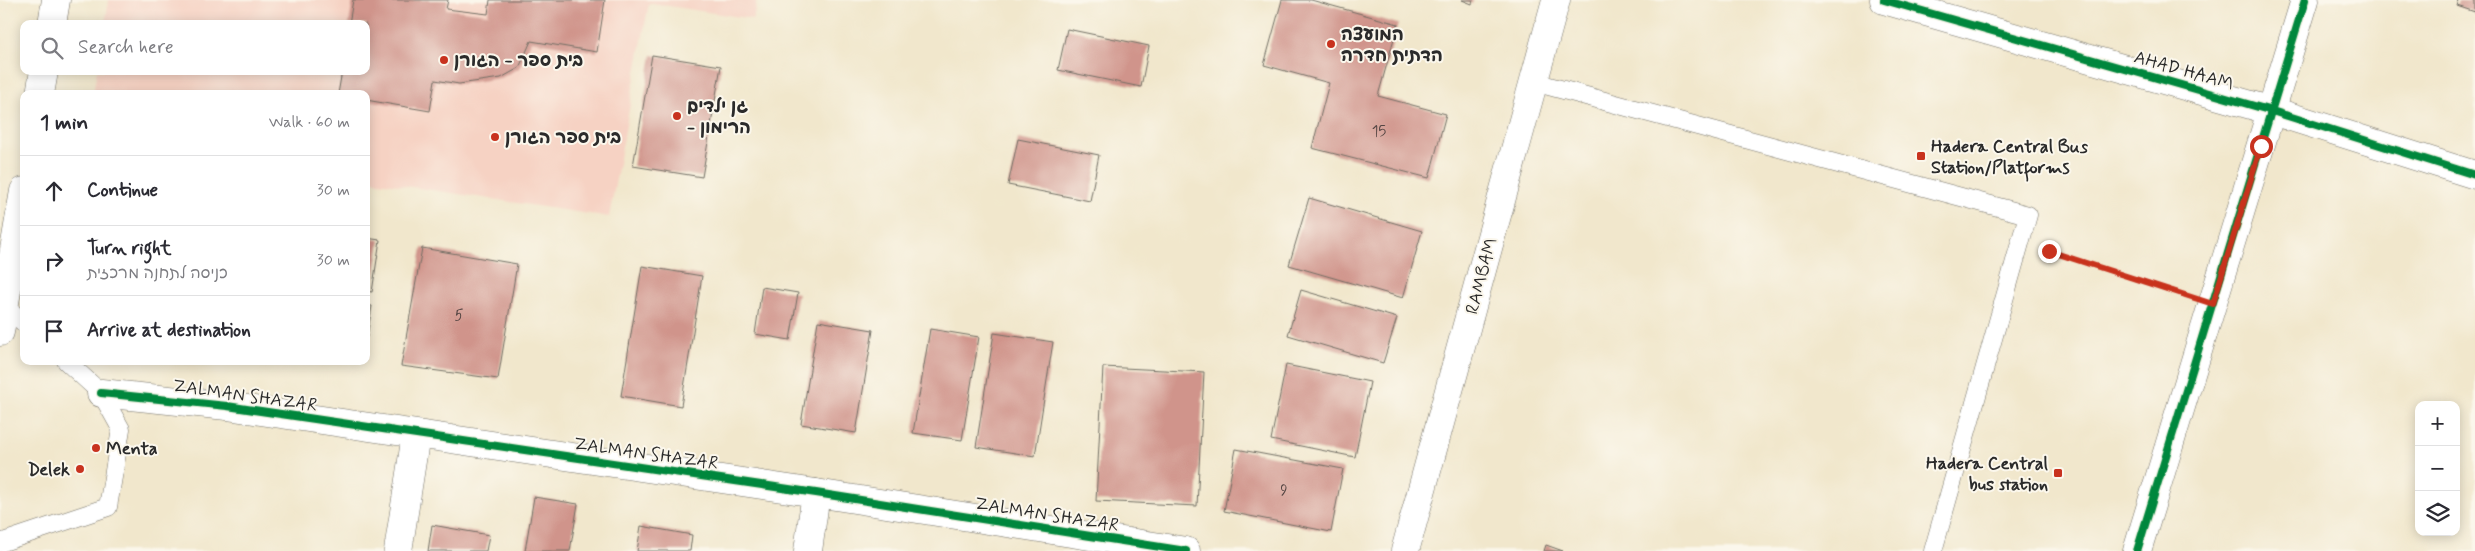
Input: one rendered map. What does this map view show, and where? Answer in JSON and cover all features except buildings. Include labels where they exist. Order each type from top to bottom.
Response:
[{"type":"main road","points":[[53,20],[56,0]]},
{"type":"main road","name":"RAMBAM","points":[[1405,551],[1556,0]]},
{"type":"main road","name":"AHAD HAAM","points":[[1884,0],[2272,111],[2475,175]]},
{"type":"main road","points":[[2137,551],[2305,0]]},
{"type":"main road","points":[[41,90],[43,75]]},
{"type":"main road","points":[[9,320],[20,225]]},
{"type":"main road","name":"ZALMAN SHAZAR","points":[[101,393],[226,406],[816,493],[1186,551]]},
{"type":"main road","points":[[398,551],[416,435]]},
{"type":"main road","points":[[808,551],[816,493]]},
{"type":"lane","points":[[1534,82],[2028,216],[1933,551]]},
{"type":"lane","points":[[0,543],[108,506],[120,429],[101,393],[70,365]]},
{"type":"path","points":[[2049,251],[2213,304]]},
{"type":"shaded area","name":"בית ספר הגורן","points":[[109,0],[757,0],[753,19],[649,3],[609,217],[370,181],[370,90],[94,90],[96,75],[370,75],[370,20],[106,20]]},
{"type":"cycle path","points":[[1884,0],[2272,111],[2475,175]]},
{"type":"cycle path","points":[[2137,551],[2305,0]]},
{"type":"cycle path","points":[[101,393],[227,406],[816,493],[1186,551]]},
{"type":"place","name":"המועצה הדתית חדרה","points":[[1331,44]]},
{"type":"place","name":"בית ספר - הגורן","points":[[444,60]]},
{"type":"place","name":"גן ילדים - הרימון","points":[[677,116]]},
{"type":"place","name":"בית ספר הגורן","points":[[495,137]]},
{"type":"place","name":"Hadera Central Bus Station/Platforms","points":[[1921,156]]},
{"type":"place","name":"Menta","points":[[96,448]]},
{"type":"place","name":"Delek","points":[[80,469]]},
{"type":"place","name":"Hadera Central bus station","points":[[2058,473]]},
{"type":"route","points":[[2049,251],[2213,304],[2261,146]]}]
